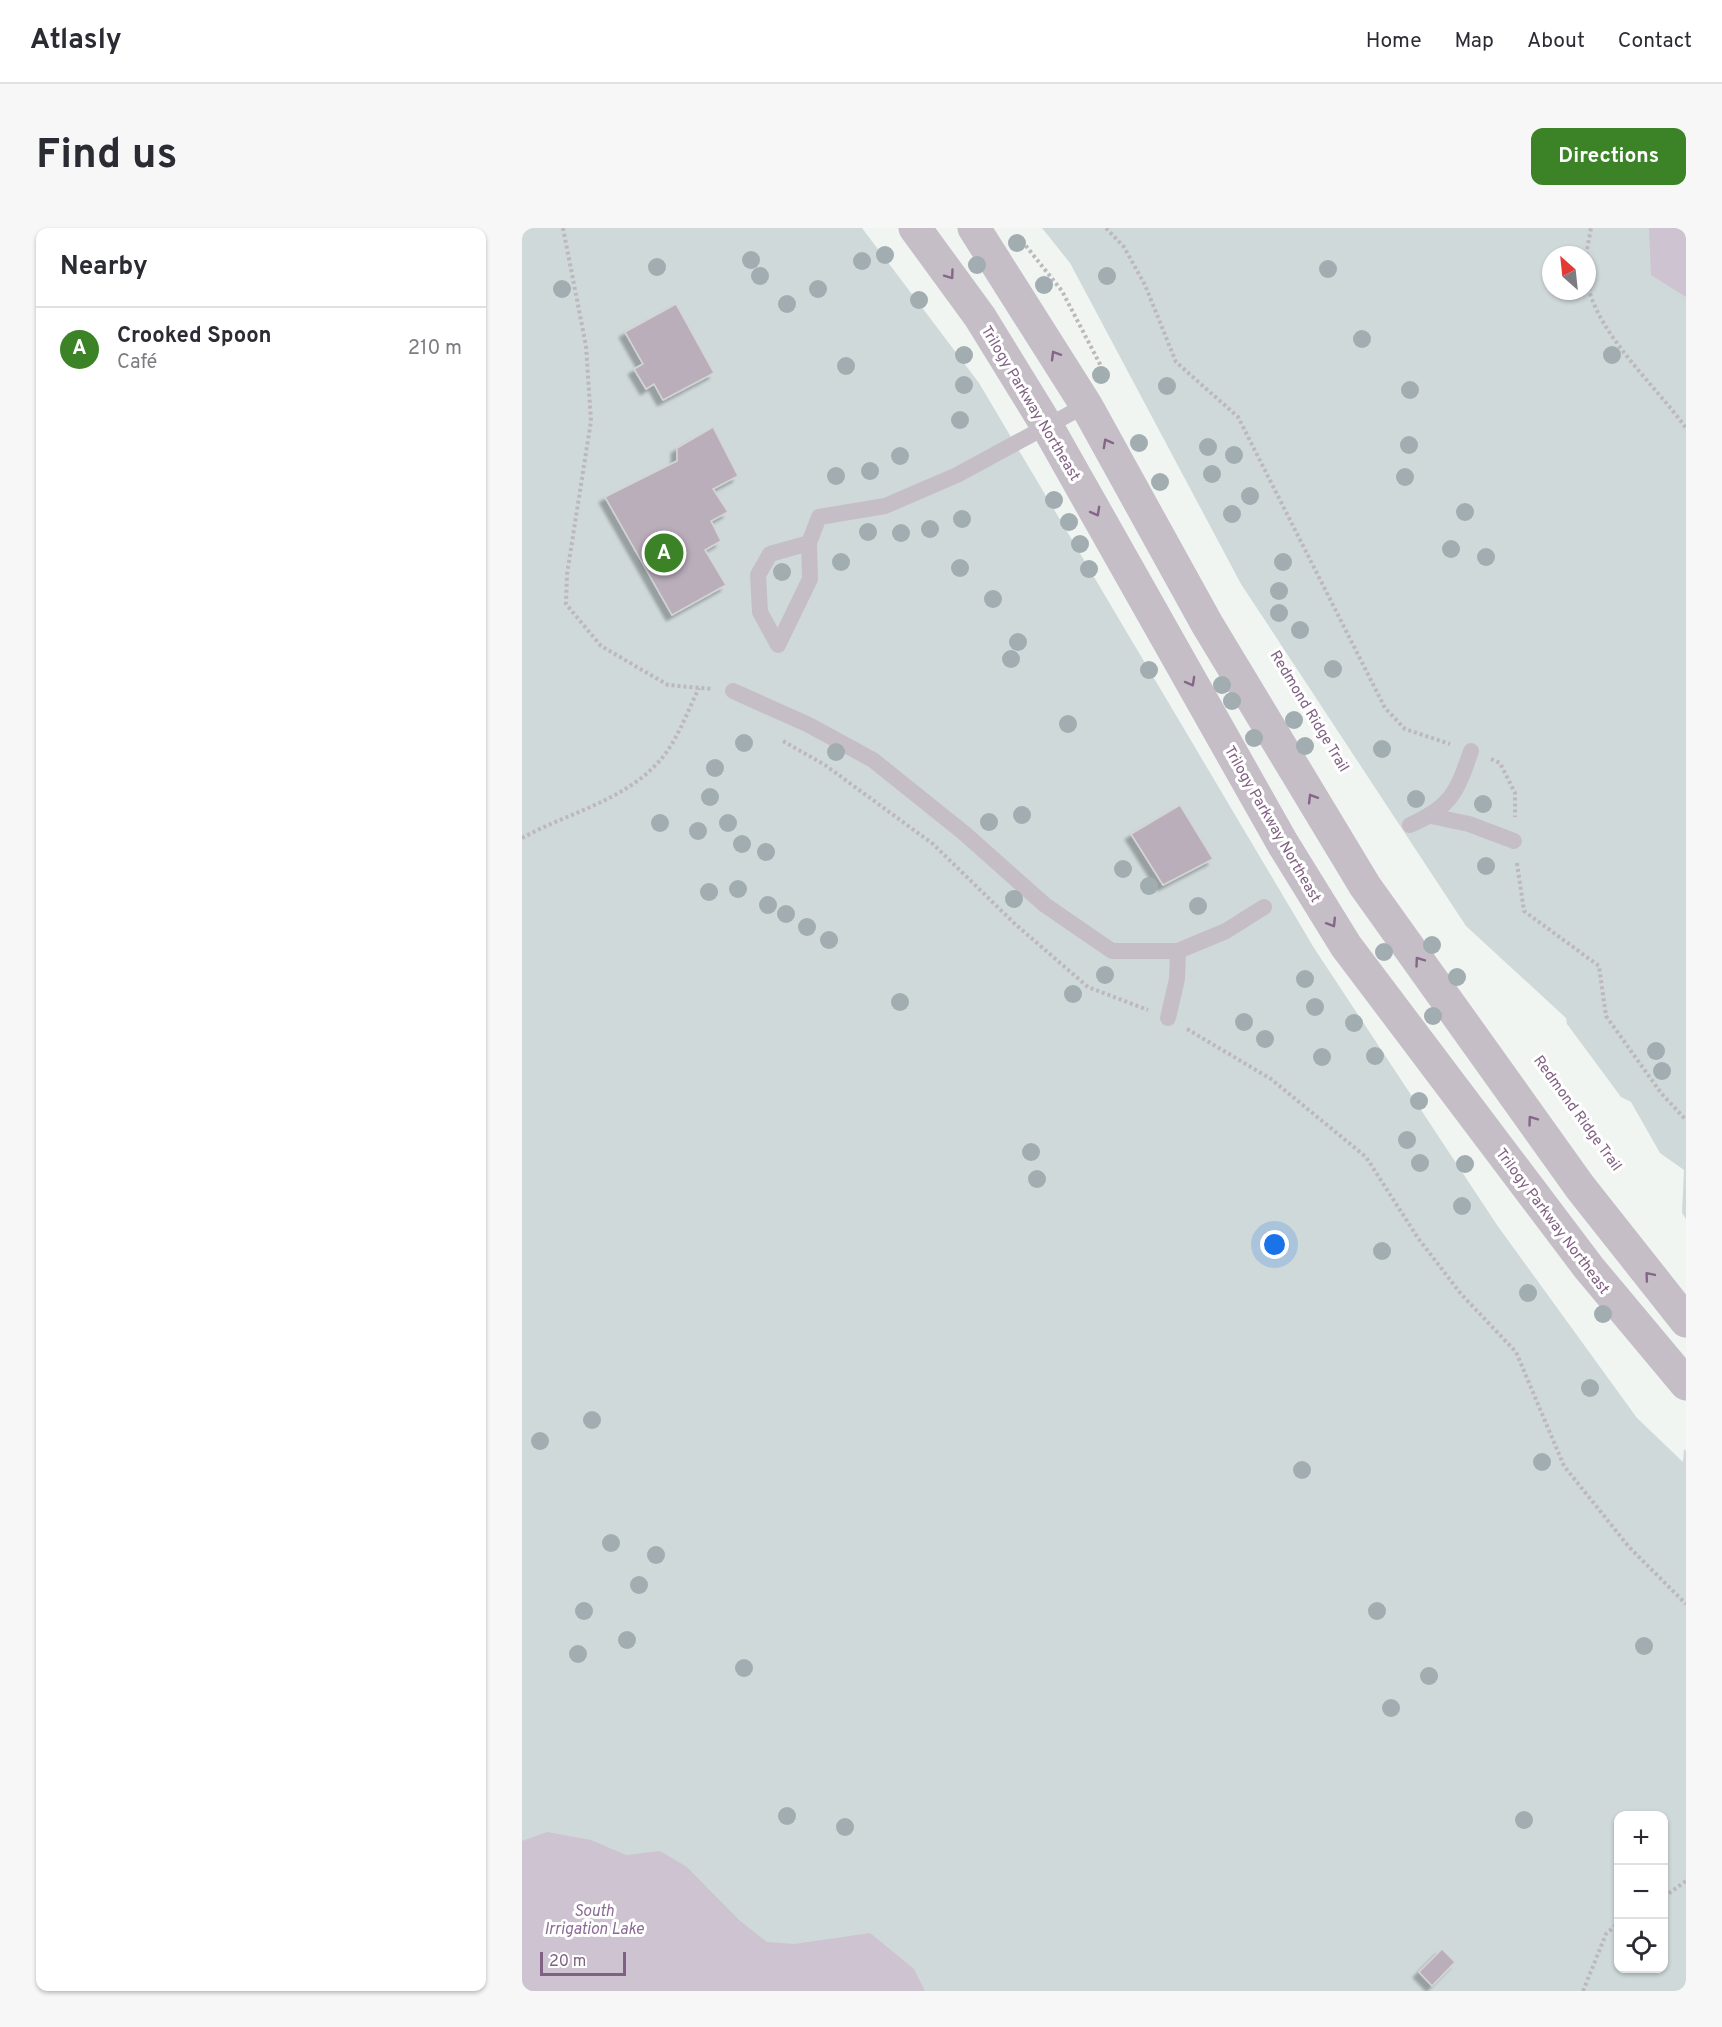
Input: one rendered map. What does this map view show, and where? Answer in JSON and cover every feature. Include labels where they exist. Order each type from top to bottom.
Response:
[{"type":"street","name":"Trilogy Parkway Northeast","points":[[915,228],[980,317],[1047,426],[1283,844],[1346,946],[1588,1268],[1686,1384]]},
{"type":"street","points":[[974,228],[1086,405],[1207,624],[1365,886],[1580,1187],[1686,1321]]},
{"type":"lane","points":[[808,543],[770,554],[758,575],[760,612],[778,645],[810,579],[808,543],[819,517],[885,506],[957,475],[1086,405]]},
{"type":"lane","points":[[733,691],[808,725],[873,760],[964,833],[1045,904],[1112,951],[1178,951],[1226,931],[1264,907]]},
{"type":"lane","points":[[1410,825],[1431,816],[1450,800],[1471,751]]},
{"type":"lane","points":[[1431,816],[1469,824],[1514,841]]},
{"type":"lane","points":[[1168,1018],[1177,979],[1178,951]]},
{"type":"path","points":[[1106,228],[1124,247],[1145,285],[1176,362],[1238,417],[1385,708],[1405,729],[1500,763],[1515,794],[1514,841],[1524,911],[1599,966],[1606,1016],[1661,1093],[1686,1120]]},
{"type":"path","points":[[1588,246],[1591,228]]},
{"type":"path","points":[[1018,236],[1062,291],[1108,378]]},
{"type":"path","points":[[1591,300],[1607,330],[1686,428]]},
{"type":"path","points":[[522,838],[592,807],[625,789],[649,771],[664,756],[699,688]]},
{"type":"path","points":[[1668,1895],[1686,1881]]},
{"type":"path","points":[[1583,1991],[1606,1934],[1614,1927]]},
{"type":"shaded area","points":[[522,228],[862,228],[979,383],[1314,948],[1497,1225],[1637,1418],[1683,1462],[1684,1449],[1686,1451],[1686,1991],[522,1991]]},
{"type":"shaded area","points":[[1042,228],[1686,228],[1686,1219],[1682,1213],[1684,1170],[1660,1153],[1631,1102],[1621,1097],[1567,1024],[1566,1018],[1466,926],[1241,584],[1070,263]]},
{"type":"water","points":[[1649,228],[1686,228],[1686,297],[1651,275]]},
{"type":"water","name":"South Irrigation Lake","points":[[547,1832],[591,1840],[626,1855],[660,1851],[687,1867],[739,1920],[767,1942],[794,1944],[870,1933],[914,1969],[925,1991],[522,1991],[522,1841]]},
{"type":"building","points":[[676,304],[714,373],[663,400],[654,384],[646,389],[634,369],[643,364],[625,332]]},
{"type":"building","points":[[713,427],[738,476],[713,489],[728,512],[711,521],[721,541],[705,550],[726,585],[672,615],[605,497],[677,461],[677,448]]},
{"type":"building","points":[[1180,805],[1213,859],[1163,885],[1131,834]]},
{"type":"building","points":[[1442,1949],[1455,1962],[1432,1986],[1419,1972]]},
{"type":"place","name":"Crooked Spoon","points":[[664,553]]}]
